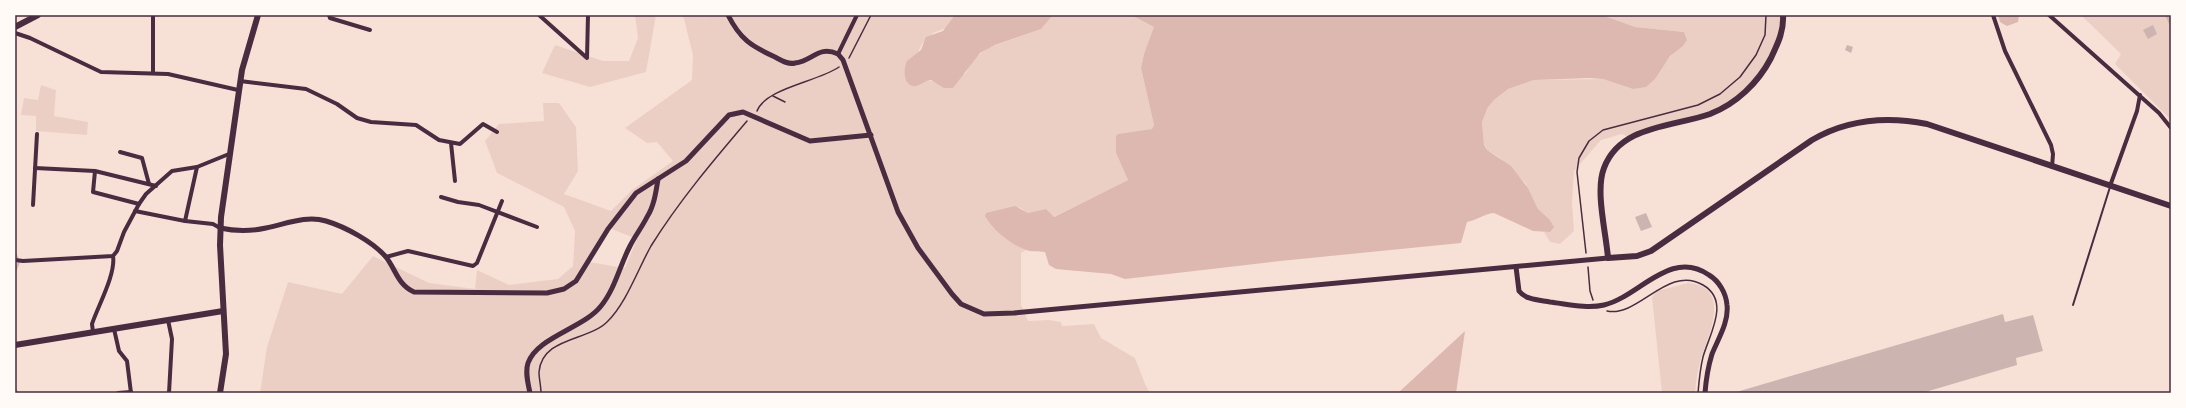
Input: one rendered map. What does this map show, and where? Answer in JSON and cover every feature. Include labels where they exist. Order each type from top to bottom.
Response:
[{"type":"main road","points":[[15,27],[38,15]]},
{"type":"main road","points":[[220,393],[226,354],[220,228],[238,90],[245,54],[258,15]]},
{"type":"main road","points":[[1783,15],[1780,39],[1766,68],[1751,86],[1736,100],[1710,114],[1629,137],[1613,151],[1604,168],[1601,186],[1608,258],[1628,257],[1644,254],[1659,247],[1812,140],[1827,132],[1854,123],[1892,120],[1927,124],[2171,206]]},
{"type":"main road","points":[[16,345],[223,311]]},
{"type":"street","points":[[153,15],[153,73]]},
{"type":"street","points":[[329,15],[330,18],[370,30]]},
{"type":"street","points":[[539,15],[587,58],[588,15]]},
{"type":"street","points":[[728,15],[741,37],[753,47],[786,62],[800,62],[823,50],[838,54],[843,60],[872,135],[898,212],[918,248],[956,300],[968,308],[984,314],[1014,313],[1516,268],[1608,258]]},
{"type":"street","points":[[838,54],[857,15]]},
{"type":"street","points":[[1993,15],[2005,51],[2051,145],[2053,154],[2052,167]]},
{"type":"street","points":[[2049,15],[2140,95],[2159,113],[2171,128]]},
{"type":"street","points":[[15,33],[30,38],[101,72],[168,74],[238,90]]},
{"type":"street","points":[[240,81],[306,88],[336,104],[357,118],[371,122],[416,125],[438,140],[451,143],[460,144],[483,124],[497,132]]},
{"type":"street","points":[[2110,186],[2137,111],[2140,95]]},
{"type":"street","points":[[135,210],[185,221],[213,224],[220,228],[231,230],[260,229],[301,220],[320,220],[333,223],[360,238],[386,257],[404,287],[414,292],[530,294],[562,290],[576,281],[608,229],[636,193],[686,161],[722,120],[736,112],[743,112],[810,141],[872,135]]},
{"type":"street","points":[[33,205],[37,134]]},
{"type":"street","points":[[451,143],[455,181]]},
{"type":"street","points":[[120,152],[142,158],[149,184]]},
{"type":"street","points":[[93,332],[92,324],[111,274],[114,262],[113,256],[117,251],[139,204],[172,171],[198,167],[229,154]]},
{"type":"street","points":[[185,221],[198,167]]},
{"type":"street","points":[[34,168],[96,171],[156,186]]},
{"type":"street","points":[[96,171],[93,192],[139,204]]},
{"type":"street","points":[[530,393],[526,372],[528,363],[532,356],[550,340],[594,314],[602,305],[609,294],[630,244],[648,216],[655,198],[658,179]]},
{"type":"street","points":[[441,197],[458,202],[479,205],[537,227]]},
{"type":"street","points":[[386,257],[408,251],[473,266],[477,263],[502,200]]},
{"type":"street","points":[[15,260],[23,261],[113,256]]},
{"type":"street","points":[[1516,268],[1519,291],[1527,298],[1589,306],[1611,302],[1661,273],[1677,268],[1693,268],[1710,275],[1717,281],[1723,292],[1727,312],[1710,362],[1705,393]]},
{"type":"street","points":[[168,320],[172,339],[169,393]]},
{"type":"street","points":[[114,329],[119,351],[127,361],[131,392],[118,393]]},
{"type":"lane","points":[[2072,305],[2110,186]]},
{"type":"path","points":[[847,61],[871,15]]},
{"type":"path","points":[[1578,183],[1577,168],[1579,158],[1589,141],[1598,133],[1613,127],[1698,105],[1720,94],[1736,81],[1750,64],[1762,45],[1766,30],[1766,15]]},
{"type":"path","points":[[753,115],[760,103],[773,96],[777,91],[811,81],[841,66]]},
{"type":"path","points":[[773,96],[785,102]]},
{"type":"path","points":[[541,393],[539,372],[542,362],[546,356],[562,342],[587,335],[600,328],[612,316],[651,246],[675,210],[700,177],[750,118]]},
{"type":"path","points":[[1648,295],[1669,284],[1692,281],[1703,285],[1714,298],[1717,315],[1701,365],[1698,393]]},
{"type":"shaded area","points":[[635,15],[656,15],[646,72],[590,87],[542,73],[555,45],[603,61],[629,61],[638,38]]},
{"type":"shaded area","points":[[683,15],[702,15],[704,17],[709,15],[955,15],[946,28],[933,33],[922,44],[917,54],[906,64],[905,76],[918,86],[927,80],[935,82],[965,74],[975,58],[988,48],[1041,29],[1053,15],[1131,15],[1154,27],[1154,31],[1144,54],[1141,68],[1154,125],[1152,129],[1118,134],[1116,153],[1128,180],[1053,217],[1046,209],[1028,213],[1019,207],[1002,236],[1026,250],[1021,253],[1021,305],[1028,321],[1049,320],[1061,322],[1062,326],[1094,324],[1101,338],[1135,358],[1150,393],[260,393],[267,347],[288,282],[342,294],[373,256],[429,283],[475,289],[477,270],[509,285],[558,279],[573,266],[575,231],[564,207],[497,173],[485,141],[499,124],[544,121],[543,103],[559,103],[576,127],[578,171],[564,194],[611,211],[632,190],[673,161],[657,142],[647,143],[625,128],[692,80],[693,55]],"holes":[[[609,228],[637,239],[625,268],[589,262],[580,276],[576,276]]]},
{"type":"shaded area","points":[[955,15],[1053,15],[1041,29],[995,45],[980,53],[953,88],[944,88],[931,80],[920,85],[912,86],[906,81],[905,77],[907,61],[921,50],[926,37],[943,31]]},
{"type":"shaded area","points":[[1131,15],[1602,15],[1635,27],[1684,32],[1687,40],[1683,46],[1670,56],[1655,79],[1646,87],[1633,89],[1603,79],[1590,78],[1534,80],[1508,89],[1488,107],[1482,122],[1484,145],[1487,150],[1511,166],[1528,188],[1538,209],[1549,219],[1554,227],[1550,232],[1533,231],[1494,213],[1467,222],[1461,243],[1280,261],[1125,279],[1111,274],[1056,269],[1049,265],[1045,252],[1028,251],[1014,244],[997,231],[985,216],[986,213],[1015,206],[1028,213],[1046,209],[1054,217],[1128,180],[1116,153],[1116,136],[1118,134],[1152,129],[1154,125],[1141,68],[1144,54],[1154,27]]},
{"type":"shaded area","points":[[1602,15],[1783,15],[1783,24],[1766,68],[1726,106],[1629,137],[1622,134],[1601,140],[1574,171],[1572,203],[1574,231],[1560,244],[1550,242],[1544,232],[1550,232],[1549,219],[1538,209],[1526,184],[1499,157],[1487,150],[1484,144],[1482,122],[1488,107],[1494,100],[1508,89],[1534,80],[1603,79],[1633,89],[1663,65],[1674,52],[1683,46],[1687,40],[1684,32],[1635,27]]},
{"type":"shaded area","points":[[1998,15],[2019,15],[2018,22],[2007,26],[2000,22]]},
{"type":"shaded area","points":[[2081,15],[2171,15],[2171,120],[2115,64],[2121,54]]},
{"type":"shaded area","points":[[41,85],[56,90],[54,116],[88,122],[87,135],[36,131],[36,116],[21,115],[24,98],[38,100]]},
{"type":"shaded area","points":[[1688,283],[1702,287],[1710,294],[1714,303],[1714,315],[1711,328],[1699,366],[1695,393],[1662,393],[1652,297],[1657,291]]},
{"type":"shaded area","points":[[1465,331],[1456,393],[1398,393]]},
{"type":"building","points":[[2165,15],[2171,15],[2171,28]]},
{"type":"building","points":[[2153,25],[2157,34],[2148,39],[2143,30]]},
{"type":"building","points":[[1847,45],[1853,47],[1851,53],[1845,50]]},
{"type":"building","points":[[1646,213],[1652,227],[1641,231],[1635,217]]},
{"type":"building","points":[[2003,314],[2005,322],[2033,315],[2043,351],[2016,358],[2017,365],[1922,393],[1733,393]]},
{"type":"waterway","points":[[15,253],[19,262],[15,271]]},
{"type":"waterway","points":[[15,388],[17,393]]}]
